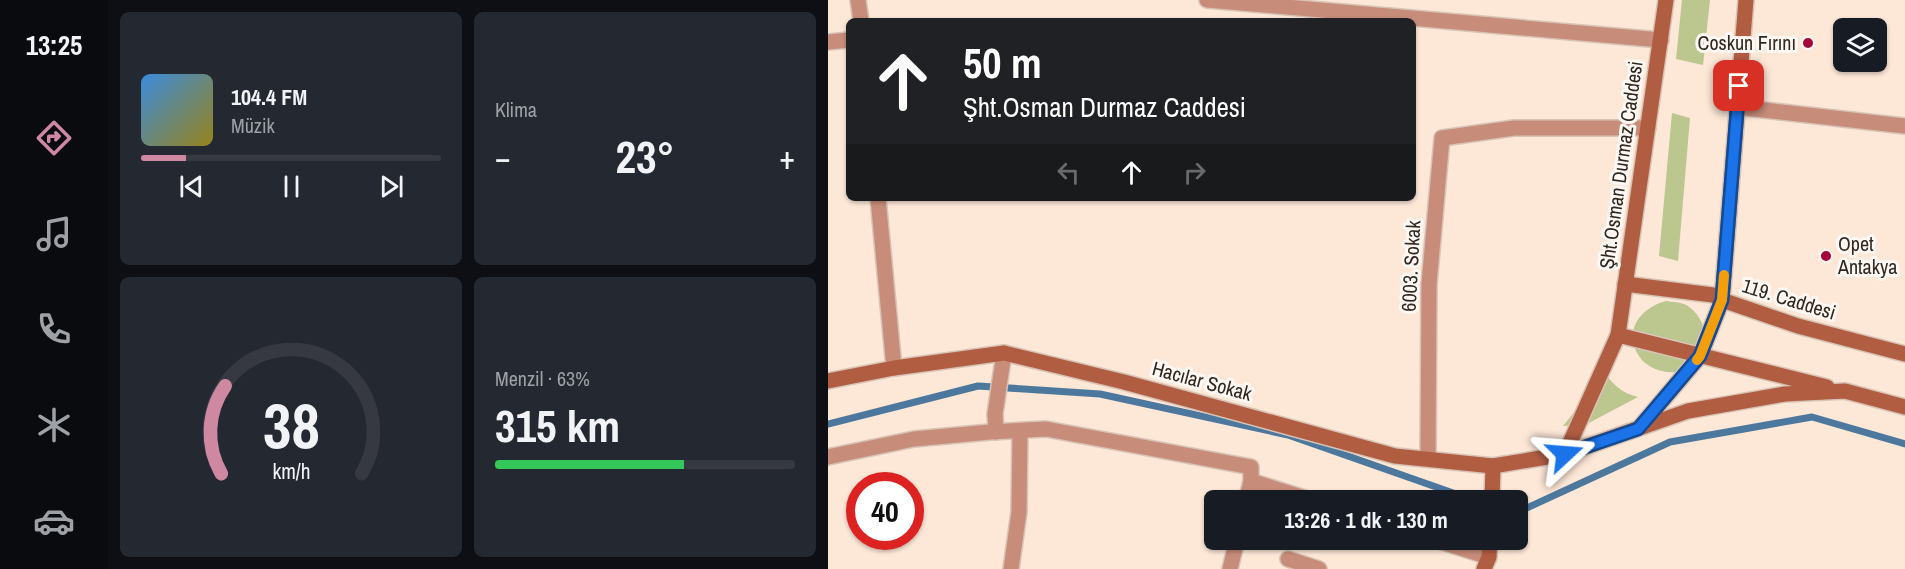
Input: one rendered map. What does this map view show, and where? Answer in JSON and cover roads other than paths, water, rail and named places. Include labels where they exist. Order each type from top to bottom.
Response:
[{"type":"street","points":[[858,0],[861,18]]},
{"type":"street","points":[[1207,0],[1411,18]]},
{"type":"street","name":"Şht.Osman Durmaz Caddesi","points":[[1618,335],[1666,0]]},
{"type":"street","points":[[1638,429],[1700,356],[1722,300],[1746,0]]},
{"type":"street","points":[[1416,18],[1661,40]]},
{"type":"street","points":[[828,42],[846,40]]},
{"type":"street","points":[[1737,107],[1905,126]]},
{"type":"street","name":"6003. Sokak","points":[[1428,459],[1429,284],[1442,138],[1514,128],[1648,128]]},
{"type":"street","points":[[878,201],[894,368]]},
{"type":"street","name":"119. Caddesi","points":[[1625,284],[1713,295],[1798,327],[1905,354]]},
{"type":"street","points":[[1565,454],[1618,335],[1905,407]]},
{"type":"street","points":[[996,432],[995,414],[1004,352]]},
{"type":"street","name":"Hacılar Sokak","points":[[828,381],[894,368],[1004,352],[1124,382],[1395,456],[1493,466],[1565,454],[1638,429]]},
{"type":"street","points":[[1638,429],[1688,411],[1709,407],[1785,394],[1845,391]]},
{"type":"street","points":[[828,457],[914,439],[1046,429],[1251,468],[1249,490]]},
{"type":"street","points":[[1011,569],[1019,512],[1020,431]]},
{"type":"street","points":[[1492,490],[1493,466]]},
{"type":"street","points":[[1251,481],[1279,490]]},
{"type":"street","points":[[1230,569],[1235,550]]},
{"type":"street","points":[[1458,550],[1486,563]]},
{"type":"street","points":[[1288,559],[1319,569]]},
{"type":"waterway","points":[[828,424],[978,386],[1100,394],[1288,435],[1445,490]]},
{"type":"waterway","points":[[1528,507],[1670,442],[1812,417],[1905,444]]},
{"type":"place","name":"Coskun Fırını","points":[[1808,43]]},
{"type":"place","name":"Opet Antakya","points":[[1826,256]]}]
